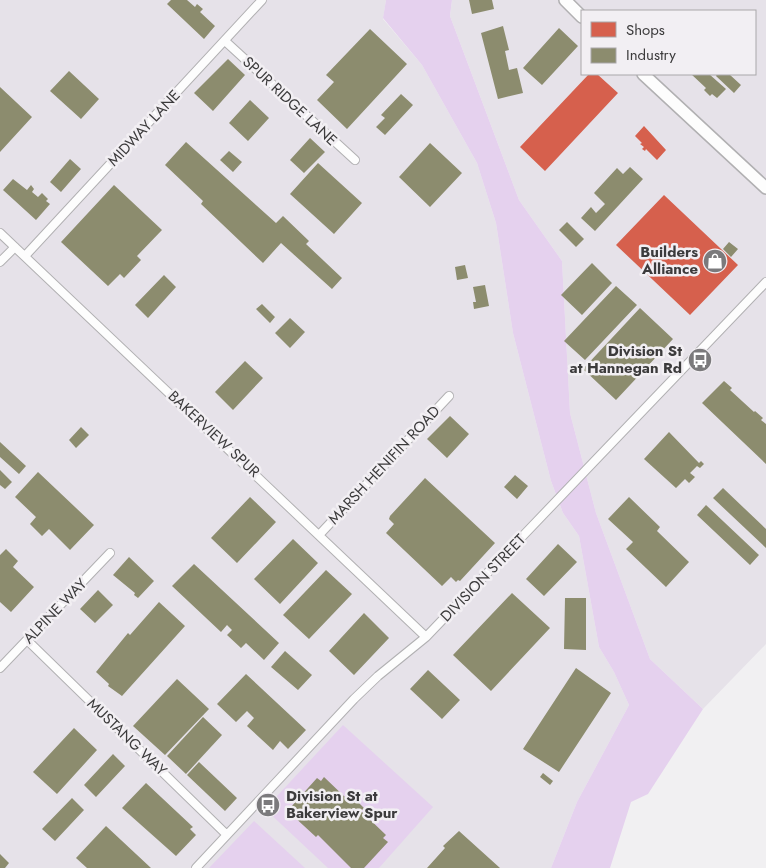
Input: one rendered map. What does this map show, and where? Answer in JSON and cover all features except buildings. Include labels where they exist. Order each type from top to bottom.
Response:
[{"type":"main road","points":[[565,0],[581,15]]},
{"type":"main road","points":[[644,75],[766,188]]},
{"type":"street","name":"MIDWAY LANE","points":[[25,256],[262,0]]},
{"type":"street","name":"SPUR RIDGE LANE","points":[[226,41],[355,160]]},
{"type":"street","name":"BAKERVIEW SPUR","points":[[0,233],[320,534],[426,637]]},
{"type":"street","points":[[0,262],[15,247]]},
{"type":"street","name":"DIVISION STREET","points":[[196,868],[354,699],[378,676],[426,637],[766,282]]},
{"type":"street","name":"MARSH HENIFIN ROAD","points":[[320,534],[449,396]]},
{"type":"street","name":"ALPINE WAY","points":[[0,668],[110,553]]},
{"type":"street","name":"MUSTANG WAY","points":[[27,640],[226,835]]},
{"type":"shaded area","points":[[0,0],[386,0],[383,19],[422,65],[477,163],[496,223],[513,333],[551,481],[563,513],[579,536],[599,647],[614,672],[629,705],[577,802],[551,868],[0,868]]},
{"type":"shaded area","points":[[386,0],[452,0],[450,16],[519,200],[562,261],[570,413],[596,513],[650,659],[703,709],[648,794],[631,802],[610,868],[551,868],[577,802],[629,705],[614,672],[599,647],[579,536],[563,513],[551,481],[513,333],[496,223],[477,163],[422,65],[383,18]]},
{"type":"shaded area","points":[[452,0],[766,0],[766,644],[703,709],[650,659],[596,513],[570,413],[562,261],[519,200],[450,16]]},
{"type":"shaded area","points":[[343,725],[433,807],[379,868],[328,868],[265,809]]},
{"type":"shaded area","points":[[254,821],[305,868],[209,868]]},
{"type":"place","name":"Builders Alliance","points":[[715,261]]},
{"type":"place","name":"Division St at Hannegan Rd","points":[[700,360]]},
{"type":"place","name":"Division St at Bakerview Spur","points":[[268,805]]}]
